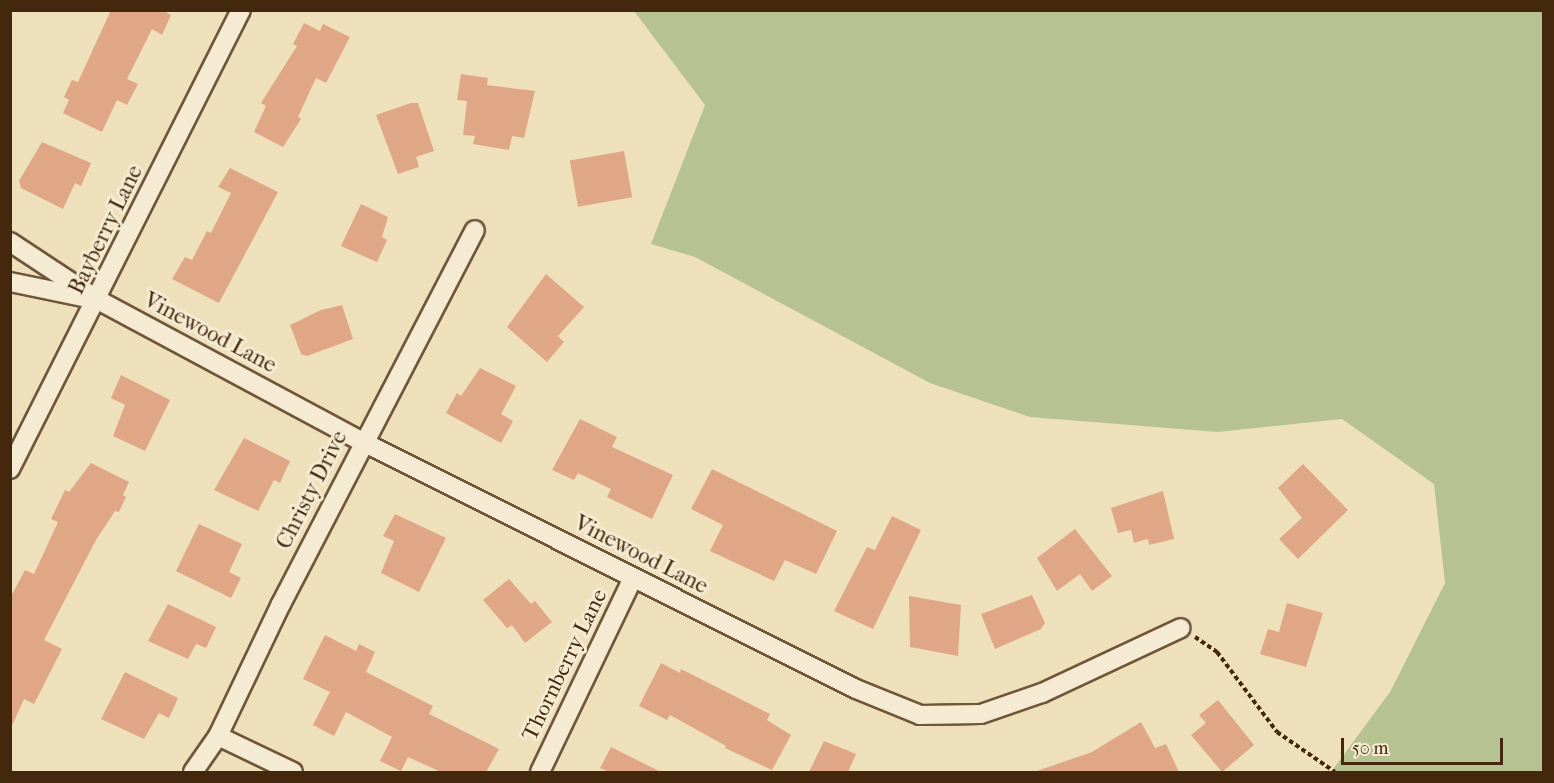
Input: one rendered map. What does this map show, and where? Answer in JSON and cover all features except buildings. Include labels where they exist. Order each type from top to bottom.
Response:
[{"type":"street","name":"Bayberry Lane","points":[[10,469],[98,300],[241,10]]},
{"type":"street","name":"Christy Drive","points":[[194,772],[218,736],[363,442],[475,230]]},
{"type":"street","name":"Vinewood Lane","points":[[10,242],[98,300],[363,442],[856,688],[920,715],[981,714],[1042,693],[1181,628]]},
{"type":"street","name":"Vinewood Lane","points":[[10,282],[98,300]]},
{"type":"street","name":"Thornberry Lane","points":[[540,772],[633,578]]},
{"type":"street","points":[[218,736],[293,772]]},
{"type":"path","points":[[1181,628],[1217,652],[1277,732],[1335,772]]},
{"type":"green space","points":[[634,11],[1543,11],[1543,772],[1331,772],[1390,692],[1445,583],[1434,484],[1342,419],[1218,432],[1030,417],[930,383],[695,257],[651,244],[705,105]]}]
